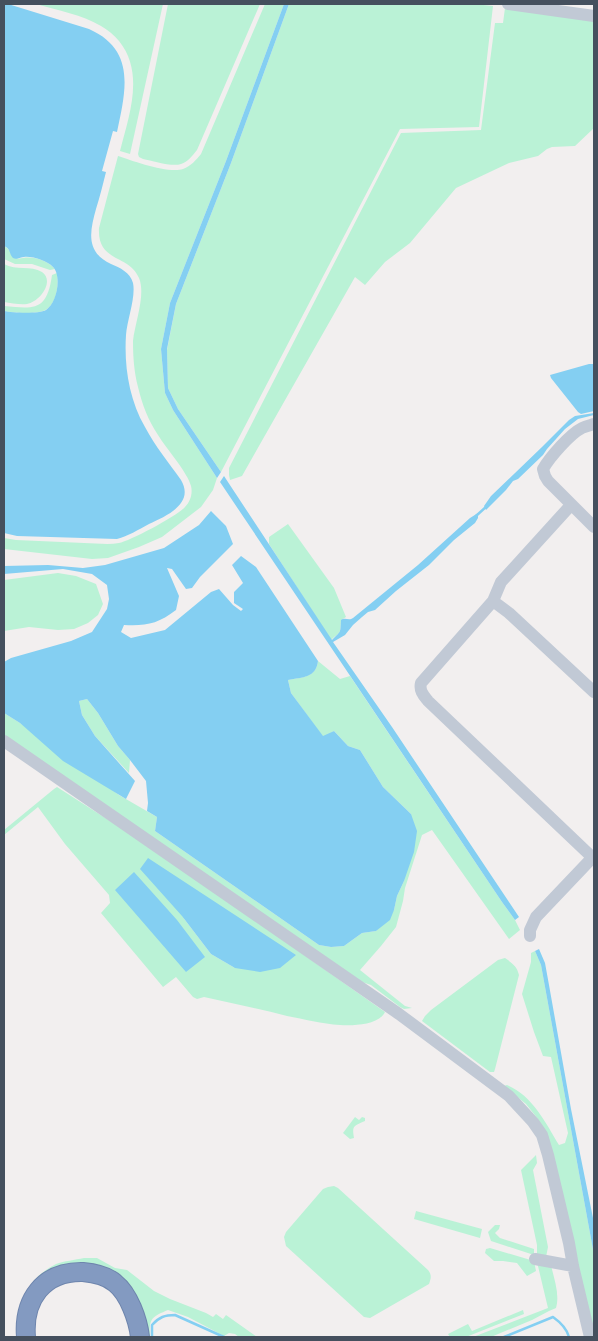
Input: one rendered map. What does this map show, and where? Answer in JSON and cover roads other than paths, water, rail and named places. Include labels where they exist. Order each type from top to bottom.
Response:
[{"type":"highway","points":[[26,1337],[25,1328],[29,1305],[36,1292],[55,1277],[77,1272],[90,1272],[105,1276],[116,1284],[128,1299],[134,1312],[140,1337]]},
{"type":"street","points":[[508,4],[594,16]]},
{"type":"street","points":[[594,424],[582,428],[567,441],[547,462],[543,469],[548,481],[594,526]]},
{"type":"street","points":[[530,936],[530,930],[536,917],[593,857],[428,701],[420,688],[421,684],[493,601],[501,582],[571,505]]},
{"type":"street","points":[[493,601],[509,613],[594,692]]},
{"type":"street","points":[[4,741],[399,1014],[509,1096],[533,1122],[542,1136],[569,1242],[572,1266],[590,1337]]},
{"type":"street","points":[[535,1258],[572,1266]]},
{"type":"water","points":[[4,4],[89,29],[104,38],[114,48],[121,60],[124,73],[123,101],[117,132],[113,131],[102,171],[106,172],[91,233],[93,247],[97,253],[103,259],[124,271],[132,279],[134,289],[126,347],[131,394],[149,434],[181,480],[184,496],[182,502],[170,513],[133,533],[117,539],[17,536],[4,533],[4,311],[32,313],[46,310],[53,302],[58,283],[56,271],[53,267],[44,261],[31,257],[13,258],[4,246]]},
{"type":"water","points":[[284,4],[289,4],[231,163],[176,304],[167,349],[168,388],[178,409],[221,472],[217,478],[173,410],[165,393],[161,349],[170,303],[226,161]]},
{"type":"water","points":[[594,364],[594,411],[581,414],[550,375]]},
{"type":"water","points":[[594,413],[594,415],[578,419],[565,429],[543,455],[518,479],[513,481],[486,510],[484,506],[491,496],[569,420],[575,416]]},
{"type":"water","points":[[224,476],[332,640],[340,631],[341,620],[353,618],[478,513],[475,523],[454,540],[429,565],[375,610],[368,612],[345,635],[333,642],[519,917],[515,920],[220,482]]},
{"type":"water","points":[[211,511],[226,526],[233,544],[200,577],[192,588],[186,589],[172,569],[167,568],[179,596],[176,610],[152,623],[124,625],[121,632],[131,638],[165,630],[211,592],[219,589],[241,611],[243,609],[234,603],[234,592],[243,583],[232,565],[241,556],[256,567],[318,661],[317,667],[312,674],[288,680],[291,693],[323,736],[334,731],[348,746],[360,750],[383,787],[411,814],[417,831],[414,852],[390,920],[376,931],[362,933],[344,946],[331,947],[319,945],[155,831],[157,817],[147,811],[146,781],[118,746],[87,699],[79,701],[82,715],[95,736],[135,781],[126,799],[63,761],[20,723],[4,713],[4,662],[11,658],[71,641],[92,632],[107,609],[109,599],[107,585],[92,574],[63,569],[4,574],[4,566],[48,565],[83,568],[105,565],[164,548],[199,525]]},
{"type":"water","points":[[148,858],[296,955],[280,968],[260,972],[235,968],[211,954],[182,916],[140,869]]},
{"type":"water","points":[[134,872],[177,920],[205,957],[186,972],[115,890]]},
{"type":"water","points":[[539,949],[545,963],[593,1218],[594,1255],[541,965],[535,951]]},
{"type":"waterway","points":[[476,516],[487,506]]},
{"type":"waterway","points":[[152,1337],[152,1325],[157,1320],[168,1315],[175,1315],[224,1337]]},
{"type":"waterway","points":[[504,1337],[553,1317],[563,1326],[569,1337]]}]
